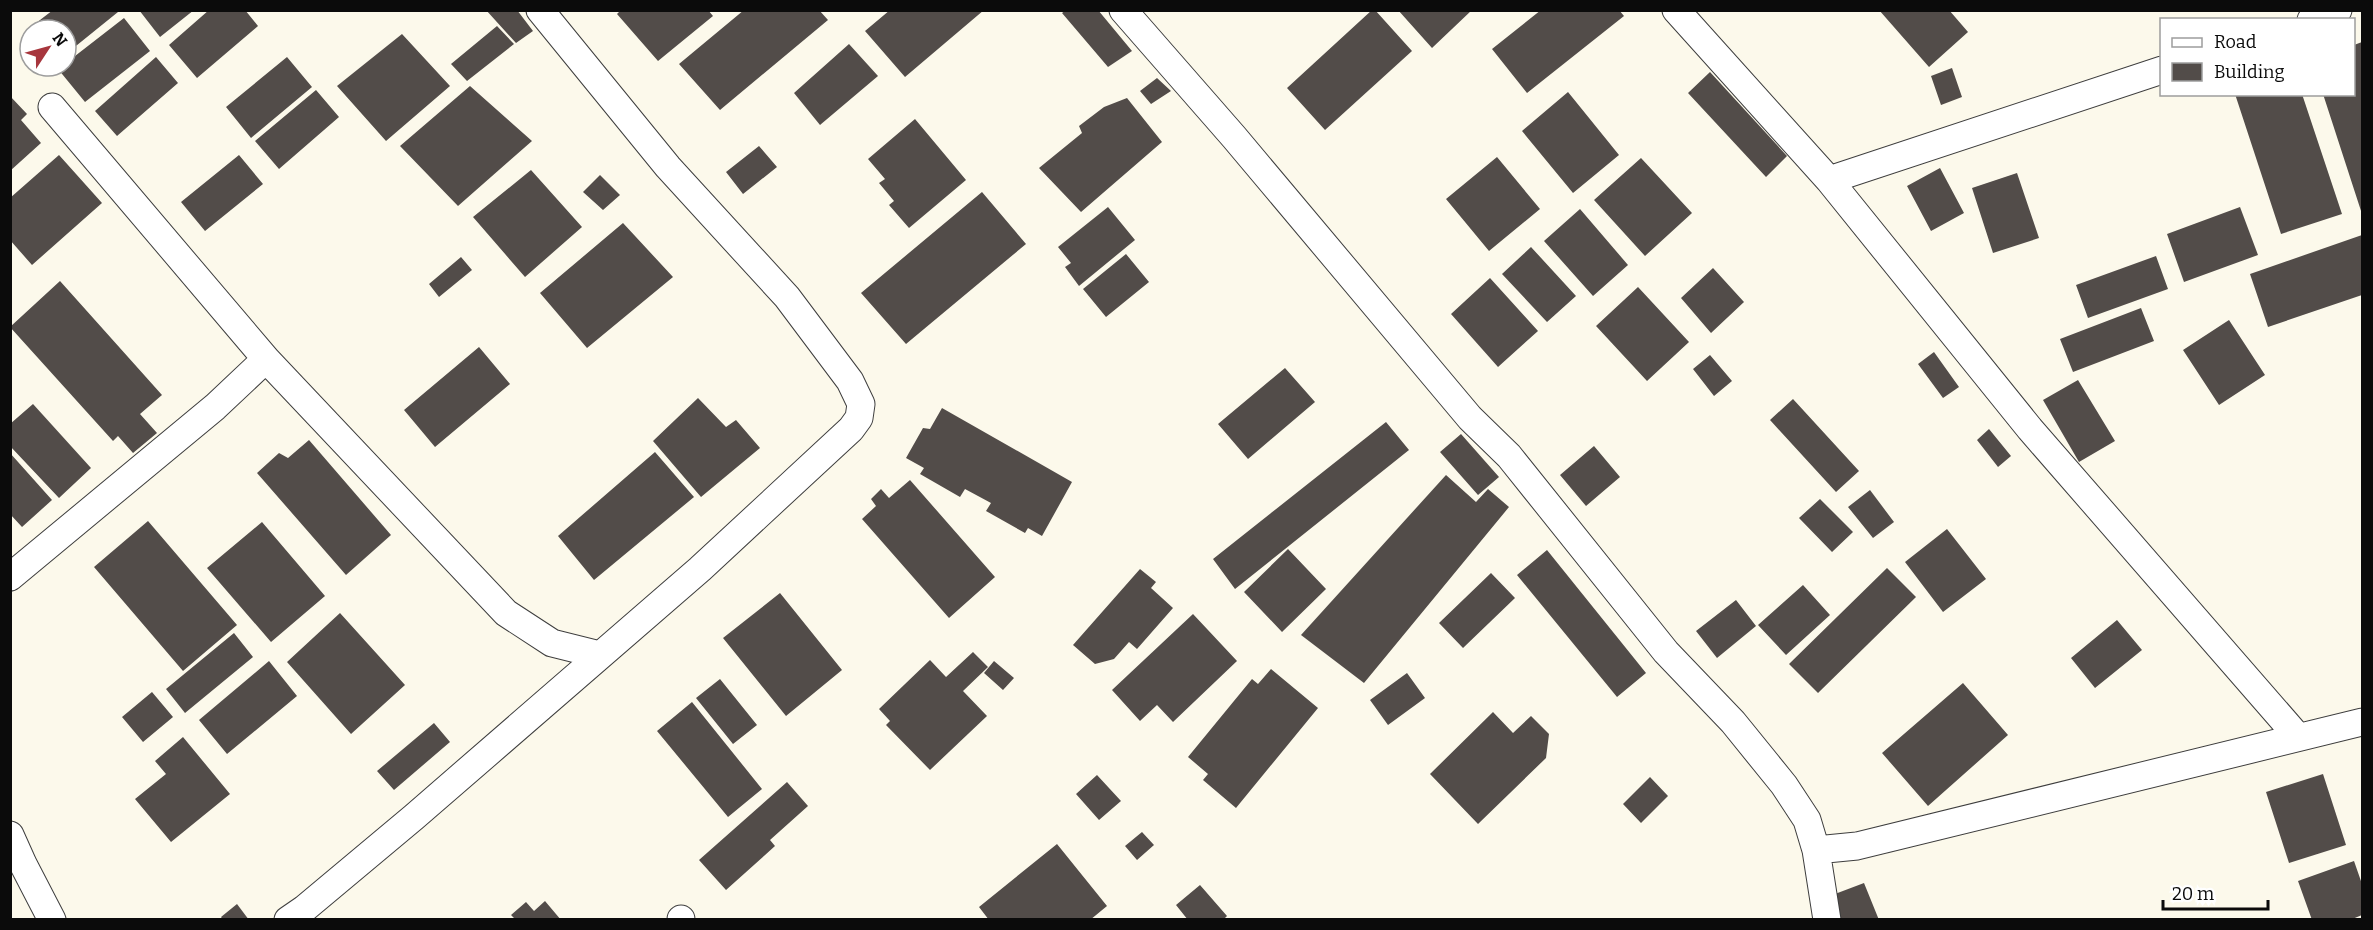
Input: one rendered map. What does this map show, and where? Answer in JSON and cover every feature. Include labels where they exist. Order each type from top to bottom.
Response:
[{"type":"street","points":[[288,920],[414,818],[700,569],[851,429],[859,418],[861,404],[850,381],[787,297],[668,167],[540,10]]},
{"type":"street","points":[[1123,10],[1234,137],[1470,418],[1509,456],[1666,652],[1733,722],[1790,794],[1807,820],[1816,850],[1827,920]]},
{"type":"street","points":[[1676,10],[1829,180],[2030,429],[2298,737]]},
{"type":"street","points":[[2316,18],[2338,10]]},
{"type":"street","points":[[1829,180],[2160,71]]},
{"type":"street","points":[[52,107],[266,359],[506,613],[552,643],[600,655]]},
{"type":"street","points":[[10,577],[215,407],[266,359]]},
{"type":"street","points":[[1816,850],[1857,846],[1887,839],[2362,722]]},
{"type":"street","points":[[10,836],[52,920]]},
{"type":"building","points":[[53,10],[117,10],[118,12],[78,44],[78,18],[43,18]]},
{"type":"building","points":[[139,10],[194,10],[160,37]]},
{"type":"building","points":[[209,10],[245,10],[258,26],[197,78],[169,45]]},
{"type":"building","points":[[486,10],[517,10],[533,31],[516,43]]},
{"type":"building","points":[[621,10],[708,10],[713,16],[658,61],[617,14]]},
{"type":"building","points":[[744,10],[819,10],[828,20],[720,110],[679,64]]},
{"type":"building","points":[[890,10],[984,10],[905,77],[865,31]]},
{"type":"building","points":[[1066,10],[1098,10],[1132,51],[1108,67],[1062,13]]},
{"type":"building","points":[[1372,10],[1375,10],[1412,51],[1325,130],[1287,88]]},
{"type":"building","points":[[1398,10],[1472,10],[1432,48]]},
{"type":"building","points":[[1541,10],[1619,10],[1624,16],[1527,93],[1492,49]]},
{"type":"building","points":[[1879,10],[1949,10],[1968,32],[1929,67]]},
{"type":"building","points":[[124,18],[150,51],[85,102],[65,78],[78,78],[78,54]]},
{"type":"building","points":[[497,26],[514,44],[467,81],[451,64]]},
{"type":"building","points":[[402,34],[450,86],[386,141],[337,86]]},
{"type":"building","points":[[2362,42],[2362,214],[2324,96],[2355,96],[2355,45]]},
{"type":"building","points":[[849,44],[878,76],[820,125],[794,93]]},
{"type":"building","points":[[156,57],[178,83],[117,136],[95,111]]},
{"type":"building","points":[[287,57],[312,87],[251,138],[226,107]]},
{"type":"building","points":[[1952,68],[1962,97],[1941,105],[1931,76]]},
{"type":"building","points":[[1710,72],[1787,156],[1766,177],[1688,93]]},
{"type":"building","points":[[1157,78],[1171,91],[1151,104],[1140,91]]},
{"type":"building","points":[[470,86],[532,141],[458,206],[400,146]]},
{"type":"building","points":[[316,90],[339,117],[279,169],[255,141]]},
{"type":"building","points":[[1568,92],[1619,155],[1573,193],[1522,131]]},
{"type":"building","points":[[10,96],[27,114],[21,120],[41,143],[10,171]]},
{"type":"building","points":[[2236,96],[2303,96],[2342,214],[2281,234]]},
{"type":"building","points":[[1127,98],[1162,142],[1081,212],[1039,168],[1082,133],[1079,126],[1104,107]]},
{"type":"building","points":[[915,119],[966,180],[909,228],[889,205],[894,201],[879,183],[885,179],[868,159]]},
{"type":"building","points":[[759,146],[777,167],[743,194],[726,172]]},
{"type":"building","points":[[59,155],[102,203],[32,265],[10,240],[10,198]]},
{"type":"building","points":[[239,155],[263,184],[205,231],[181,202]]},
{"type":"building","points":[[1497,157],[1540,209],[1489,251],[1446,199]]},
{"type":"building","points":[[1641,158],[1692,213],[1645,256],[1594,200]]},
{"type":"building","points":[[1940,168],[1964,213],[1931,231],[1907,186]]},
{"type":"building","points":[[531,170],[582,227],[525,277],[473,217]]},
{"type":"building","points":[[2017,173],[2039,238],[1993,253],[1972,188]]},
{"type":"building","points":[[600,175],[620,195],[603,210],[583,192]]},
{"type":"building","points":[[982,192],[1026,244],[906,344],[861,293]]},
{"type":"building","points":[[1108,207],[1135,240],[1079,286],[1065,267],[1071,263],[1058,247]]},
{"type":"building","points":[[2240,207],[2258,255],[2184,282],[2167,234]]},
{"type":"building","points":[[1580,209],[1628,265],[1593,296],[1544,241]]},
{"type":"building","points":[[623,223],[673,277],[587,348],[540,293]]},
{"type":"building","points":[[2362,235],[2362,295],[2268,327],[2250,274]]},
{"type":"building","points":[[1531,247],[1576,296],[1547,322],[1502,274]]},
{"type":"building","points":[[1126,254],[1149,282],[1106,317],[1083,289]]},
{"type":"building","points":[[2156,256],[2168,289],[2088,318],[2076,285]]},
{"type":"building","points":[[461,257],[472,270],[439,297],[429,284]]},
{"type":"building","points":[[1713,268],[1744,302],[1711,333],[1681,298]]},
{"type":"building","points":[[1490,278],[1538,331],[1498,367],[1451,314]]},
{"type":"building","points":[[60,281],[162,395],[140,414],[157,433],[133,453],[118,436],[113,441],[10,327]]},
{"type":"building","points":[[1638,287],[1689,342],[1647,381],[1596,326]]},
{"type":"building","points":[[2141,308],[2154,341],[2073,372],[2060,339]]},
{"type":"building","points":[[2229,320],[2265,375],[2219,405],[2183,350]]},
{"type":"building","points":[[479,347],[510,384],[435,447],[404,410]]},
{"type":"building","points":[[1934,352],[1959,387],[1943,398],[1918,364]]},
{"type":"building","points":[[1710,355],[1732,381],[1714,396],[1693,369]]},
{"type":"building","points":[[1285,368],[1315,402],[1248,459],[1218,424]]},
{"type":"building","points":[[2078,380],[2115,441],[2079,462],[2043,400]]},
{"type":"building","points":[[698,398],[726,427],[736,420],[760,448],[701,497],[653,441]]},
{"type":"building","points":[[1793,399],[1859,471],[1836,492],[1770,420]]},
{"type":"building","points":[[33,404],[91,468],[59,498],[10,446],[10,424]]},
{"type":"building","points":[[942,408],[1072,482],[1042,536],[1028,528],[1025,533],[986,511],[991,503],[965,489],[960,497],[920,474],[924,468],[906,458],[923,428],[930,429]]},
{"type":"building","points":[[1386,422],[1409,450],[1235,589],[1213,559]]},
{"type":"building","points":[[1989,429],[2011,456],[1998,467],[1977,440]]},
{"type":"building","points":[[1461,434],[1499,477],[1478,495],[1440,452]]},
{"type":"building","points":[[309,440],[391,535],[346,575],[257,473],[279,453],[288,458]]},
{"type":"building","points":[[1594,446],[1620,477],[1586,506],[1560,475]]},
{"type":"building","points":[[655,452],[694,497],[594,580],[558,536]]},
{"type":"building","points":[[10,453],[52,500],[22,527],[10,514]]},
{"type":"building","points":[[1446,475],[1476,502],[1488,489],[1509,507],[1364,683],[1301,635]]},
{"type":"building","points":[[910,480],[995,577],[949,618],[862,519],[876,506],[871,499],[881,489],[889,498]]},
{"type":"building","points":[[1870,490],[1894,522],[1873,538],[1848,507]]},
{"type":"building","points":[[1820,499],[1853,532],[1832,552],[1799,518]]},
{"type":"building","points":[[148,521],[237,625],[183,671],[94,567]]},
{"type":"building","points":[[262,522],[325,596],[271,642],[207,568]]},
{"type":"building","points":[[1947,529],[1986,579],[1943,612],[1905,562]]},
{"type":"building","points":[[1288,549],[1326,589],[1282,632],[1244,592]]},
{"type":"building","points":[[1547,550],[1646,673],[1617,697],[1517,575]]},
{"type":"building","points":[[1887,568],[1916,597],[1818,693],[1789,664]]},
{"type":"building","points":[[1140,569],[1156,582],[1151,588],[1173,608],[1137,649],[1129,642],[1114,659],[1095,664],[1073,645]]},
{"type":"building","points":[[1491,573],[1515,598],[1463,648],[1439,623]]},
{"type":"building","points":[[1803,585],[1830,615],[1786,655],[1758,625]]},
{"type":"building","points":[[780,593],[842,670],[786,716],[723,638]]},
{"type":"building","points":[[1736,600],[1756,626],[1717,658],[1696,631]]},
{"type":"building","points":[[340,613],[405,685],[351,734],[287,662]]},
{"type":"building","points":[[1193,614],[1237,661],[1173,722],[1157,705],[1140,721],[1112,690]]},
{"type":"building","points":[[2117,620],[2142,650],[2095,688],[2071,658]]},
{"type":"building","points":[[234,633],[253,657],[185,713],[166,689]]},
{"type":"building","points":[[973,652],[988,667],[963,691],[987,716],[930,770],[886,725],[890,721],[879,709],[930,660],[946,677]]},
{"type":"building","points":[[269,661],[297,696],[227,754],[199,720]]},
{"type":"building","points":[[994,661],[1014,678],[1003,690],[984,673]]},
{"type":"building","points":[[1271,669],[1318,708],[1236,808],[1203,780],[1208,774],[1188,757],[1252,679],[1258,684]]},
{"type":"building","points":[[1407,673],[1425,698],[1388,725],[1370,700]]},
{"type":"building","points":[[720,679],[757,725],[733,744],[696,698]]},
{"type":"building","points":[[1963,683],[2008,735],[1928,806],[1882,753]]},
{"type":"building","points":[[152,692],[173,717],[143,742],[122,717]]},
{"type":"building","points":[[692,702],[762,789],[728,817],[657,731]]},
{"type":"building","points":[[1493,712],[1513,733],[1531,716],[1549,734],[1546,758],[1478,824],[1430,774]]},
{"type":"building","points":[[434,723],[450,742],[394,790],[377,771]]},
{"type":"building","points":[[183,737],[230,794],[171,842],[135,799],[166,774],[155,761]]},
{"type":"building","points":[[2323,774],[2346,845],[2289,863],[2266,792]]},
{"type":"building","points":[[1097,775],[1121,801],[1099,820],[1076,794]]},
{"type":"building","points":[[1650,777],[1668,796],[1641,823],[1623,804]]},
{"type":"building","points":[[787,782],[808,806],[770,840],[775,846],[726,890],[699,860]]},
{"type":"building","points":[[1142,832],[1154,845],[1137,860],[1125,846]]},
{"type":"building","points":[[1057,844],[1107,906],[1090,920],[989,920],[979,907]]},
{"type":"building","points":[[2354,861],[2362,884],[2362,915],[2350,920],[2312,920],[2298,881]]},
{"type":"building","points":[[1864,883],[1879,920],[1836,920],[1827,897]]},
{"type":"building","points":[[1200,885],[1227,916],[1223,920],[1188,920],[1176,905]]},
{"type":"building","points":[[545,901],[561,920],[516,920],[511,915],[526,902],[534,911]]},
{"type":"building","points":[[237,904],[249,920],[223,920],[221,917]]}]
